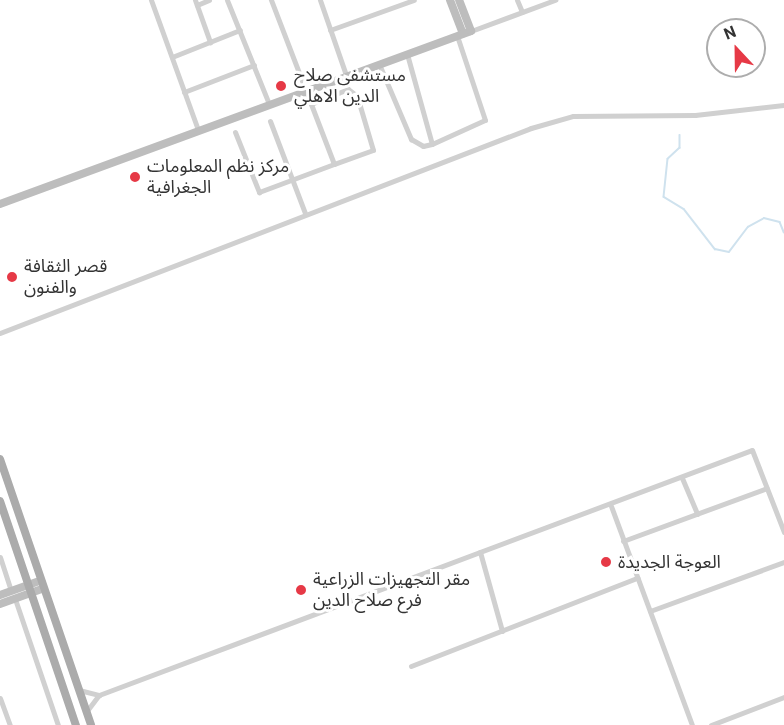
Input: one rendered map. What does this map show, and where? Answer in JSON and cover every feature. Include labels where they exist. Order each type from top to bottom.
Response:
[{"type":"main road","points":[[0,459],[40,585],[90,725]]},
{"type":"main road","points":[[0,501],[76,725]]},
{"type":"street","points":[[152,0],[198,130]]},
{"type":"street","points":[[209,0],[196,2],[210,42]]},
{"type":"street","points":[[227,0],[268,104]]},
{"type":"street","points":[[271,0],[334,164]]},
{"type":"street","points":[[320,0],[346,75]]},
{"type":"street","points":[[330,30],[414,0]]},
{"type":"street","points":[[379,63],[411,139],[423,146],[485,120],[450,0]]},
{"type":"street","points":[[459,0],[471,31]]},
{"type":"street","points":[[517,0],[522,12]]},
{"type":"street","points":[[0,204],[555,0]]},
{"type":"street","points":[[172,57],[240,30]]},
{"type":"street","points":[[406,54],[432,144]]},
{"type":"street","points":[[184,92],[254,65]]},
{"type":"street","points":[[235,132],[259,192],[373,150],[357,96],[348,89],[311,104]]},
{"type":"street","points":[[0,333],[475,146],[573,116],[695,115],[784,105]]},
{"type":"street","points":[[270,121],[305,213]]},
{"type":"street","points":[[86,712],[99,695],[480,552],[611,506],[752,450],[784,532]]},
{"type":"street","points":[[682,478],[697,514]]},
{"type":"street","points":[[623,541],[767,488]]},
{"type":"street","points":[[611,506],[692,725]]},
{"type":"street","points":[[480,552],[501,631]]},
{"type":"street","points":[[0,557],[11,591]]},
{"type":"street","points":[[650,611],[784,562]]},
{"type":"street","points":[[411,666],[637,578]]},
{"type":"street","points":[[0,604],[15,599],[40,585]]},
{"type":"street","points":[[0,595],[11,591],[29,590]]},
{"type":"street","points":[[15,599],[58,725]]},
{"type":"street","points":[[77,689],[99,695]]},
{"type":"street","points":[[711,725],[784,697]]},
{"type":"street","points":[[0,698],[2,711],[10,725]]},
{"type":"waterway","points":[[680,135],[680,148],[668,159],[664,197],[684,209],[715,249],[729,252],[748,227],[764,218],[780,222],[784,232]]},
{"type":"place","name":"مستشفى صلاح الدين الاهلي","points":[[281,86]]},
{"type":"place","name":"مركز نظم المعلومات الجغرافية","points":[[135,177]]},
{"type":"place","name":"قصر الثقافة والفنون","points":[[12,277]]},
{"type":"place","name":"العوجة الجديدة","points":[[606,562]]},
{"type":"place","name":"مقر التجهيزات الزراعية فرع صلاح الدين","points":[[301,590]]}]
